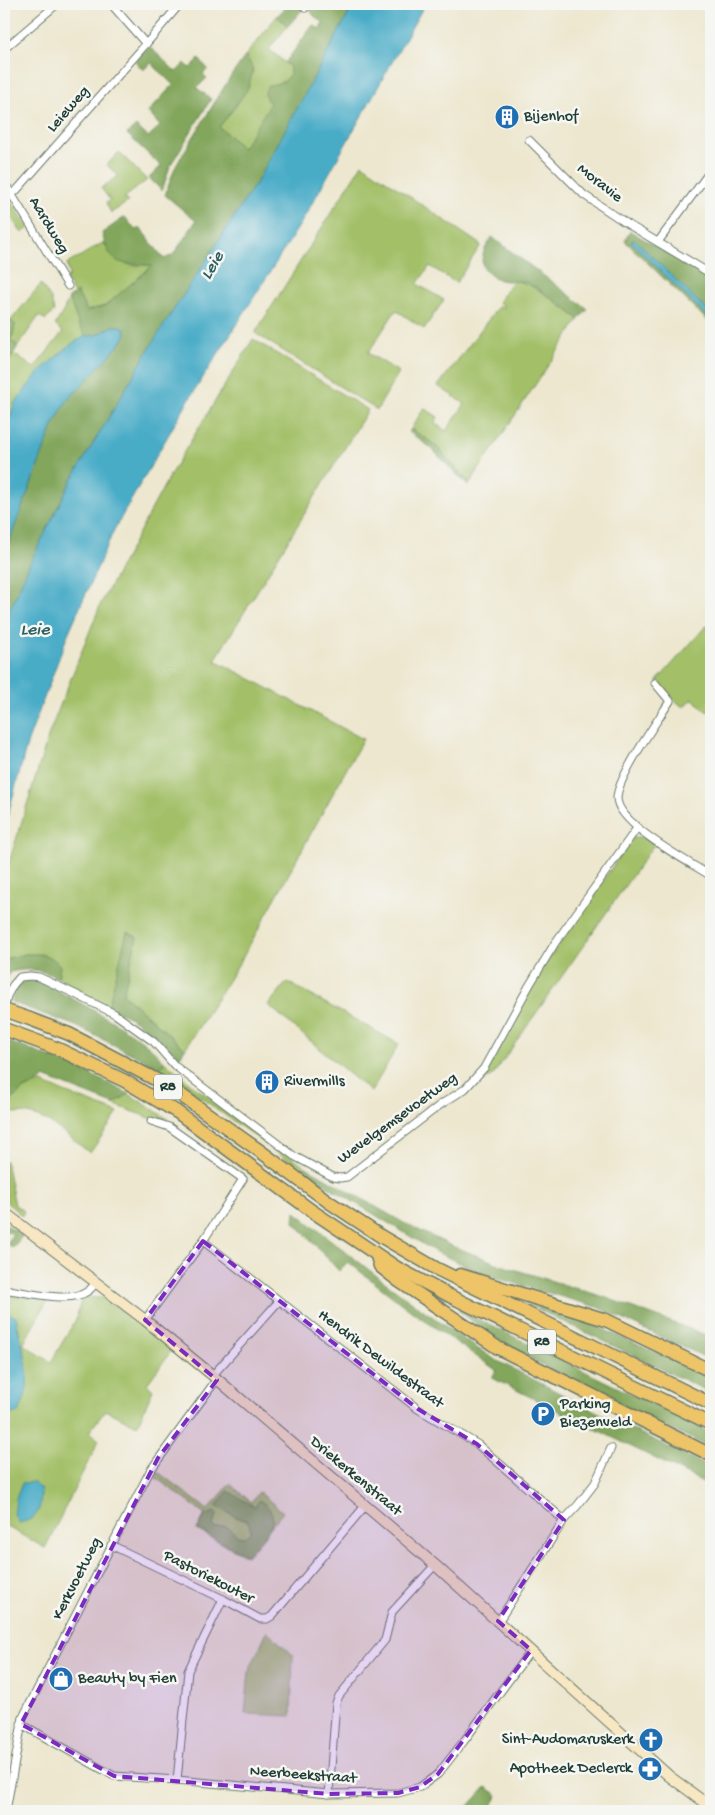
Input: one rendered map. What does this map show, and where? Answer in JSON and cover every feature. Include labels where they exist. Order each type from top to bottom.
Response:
[{"type":"highway","name":"R8","points":[[4,1011],[69,1034],[168,1086],[336,1207],[382,1237],[437,1269],[711,1404]]},
{"type":"highway","name":"R8","points":[[4,1030],[27,1036],[96,1066],[177,1112],[312,1211],[398,1268],[450,1296],[711,1424]]},
{"type":"highway","points":[[376,1254],[380,1266],[399,1281],[498,1348],[711,1455]]},
{"type":"highway","points":[[437,1269],[469,1277],[606,1320],[711,1371]]},
{"type":"street","points":[[4,49],[58,4]]},
{"type":"street","points":[[112,4],[146,44]]},
{"type":"street","name":"Leieweg","points":[[12,194],[180,4]]},
{"type":"street","name":"Moravie","points":[[529,140],[584,195],[629,225],[711,274]]},
{"type":"street","points":[[658,242],[711,170]]},
{"type":"street","name":"Aardweg","points":[[4,182],[68,286]]},
{"type":"street","points":[[655,683],[670,701],[621,783],[617,796],[618,804],[621,811],[637,828],[711,876]]},
{"type":"street","name":"Wevelgemsevoetweg","points":[[4,1011],[7,996],[20,977],[39,977],[75,994],[115,1014],[154,1042],[174,1066],[294,1156],[333,1177],[347,1176],[440,1105],[465,1089],[484,1068],[555,942],[637,828]]},
{"type":"street","points":[[144,1320],[203,1241],[243,1179],[169,1127],[152,1121]]},
{"type":"street","name":"Driekerkenstraat","points":[[4,1212],[144,1320],[215,1378],[435,1565],[673,1780],[711,1807]]},
{"type":"street","name":"Hendrik Dewildestraat","points":[[203,1241],[418,1409],[477,1444],[564,1520]]},
{"type":"street","points":[[4,1289],[56,1297],[78,1296],[88,1292],[96,1283]]},
{"type":"street","name":"Kerkvoetweg","points":[[6,1811],[21,1724],[111,1545],[158,1458],[215,1378],[279,1301]]},
{"type":"street","points":[[498,1622],[564,1520],[595,1483],[611,1448]]},
{"type":"street","name":"Pastoriekouter","points":[[111,1545],[260,1619],[267,1619],[272,1616],[365,1506]]},
{"type":"street","points":[[329,1794],[336,1703],[339,1696],[385,1640],[392,1612],[435,1565]]},
{"type":"street","points":[[177,1780],[188,1671],[222,1599]]},
{"type":"street","name":"Neerbeekstraat","points":[[21,1724],[114,1776],[329,1794],[398,1793],[420,1787],[438,1774],[531,1650]]},
{"type":"highlighted area","points":[[203,1241],[418,1409],[477,1444],[564,1520],[498,1621],[531,1650],[438,1774],[420,1787],[398,1793],[329,1794],[114,1776],[21,1724],[158,1458],[217,1380],[145,1320]]},
{"type":"green space","points":[[289,4],[295,4],[301,11],[288,26],[277,16]]},
{"type":"green space","points":[[306,4],[315,4],[328,12],[333,4],[354,4],[258,180],[158,334],[71,481],[31,561],[4,623],[4,548],[7,547],[53,426],[66,402],[121,343],[126,334],[125,329],[114,326],[95,335],[86,336],[79,325],[69,298],[77,292],[87,311],[105,306],[152,266],[119,262],[108,251],[102,233],[125,217],[135,230],[140,228],[164,259],[173,255],[196,221],[165,195],[174,170],[229,79],[246,55],[253,70],[248,89],[219,127],[243,148],[270,104],[265,95],[268,86],[285,81],[290,74],[290,67],[285,63],[313,25],[320,29],[323,22],[314,16]]},
{"type":"green space","points":[[277,16],[288,26],[269,49],[290,67],[290,74],[285,81],[268,86],[271,104],[243,149],[219,127],[237,105],[253,70],[246,55]]},
{"type":"green space","points":[[149,46],[176,72],[185,63],[190,68],[199,59],[208,69],[203,74],[207,78],[197,88],[211,99],[170,166],[162,191],[149,178],[161,166],[127,134],[136,126],[148,137],[160,126],[148,112],[173,85],[151,63],[143,70],[135,61]]},
{"type":"green space","points":[[119,152],[147,180],[124,198],[128,202],[111,213],[106,203],[110,200],[101,188],[118,176],[107,165]]},
{"type":"green space","points":[[362,164],[481,245],[456,283],[430,266],[417,284],[444,300],[424,329],[396,310],[368,353],[399,372],[377,410],[255,333]]},
{"type":"green space","points":[[10,199],[29,228],[22,233],[4,206],[4,203]]},
{"type":"green space","points":[[630,231],[711,279],[711,324],[625,241]]},
{"type":"green space","points":[[492,237],[588,309],[579,319],[552,298],[529,284],[521,281],[500,280],[492,276],[483,267],[482,262],[485,250]]},
{"type":"green space","points":[[104,242],[114,254],[128,264],[153,266],[105,306],[87,311],[77,293],[74,294],[66,279],[69,276],[67,264]]},
{"type":"green space","points":[[513,281],[521,282],[539,290],[579,319],[470,483],[435,445],[411,429],[424,408],[438,417],[435,423],[446,431],[465,404],[438,386],[498,307],[505,307],[498,302]]},
{"type":"green space","points":[[41,284],[51,299],[54,311],[46,320],[39,316],[18,346],[10,340],[15,324],[11,320]]},
{"type":"green space","points":[[69,298],[79,325],[86,336],[64,350],[39,372],[15,404],[4,440],[4,369],[14,354],[34,368],[63,332],[55,325]]},
{"type":"green space","points":[[11,320],[15,324],[10,340],[18,346],[4,369],[4,328]]},
{"type":"green space","points":[[253,339],[368,410],[215,660],[363,739],[243,957],[185,1049],[123,994],[137,937],[128,932],[108,1007],[58,978],[60,966],[42,954],[26,954],[4,959],[5,875],[50,731],[101,603],[170,475]]},
{"type":"green space","points":[[411,429],[435,445],[470,483],[468,486],[431,448],[409,432]]},
{"type":"green space","points":[[706,626],[711,629],[711,712],[706,711],[693,699],[683,707],[657,681]]},
{"type":"green space","points":[[635,837],[655,843],[493,1075],[474,1085],[482,1076],[542,969],[630,841]]},
{"type":"green space","points":[[127,932],[137,937],[123,994],[185,1049],[179,1058],[157,1037],[131,1018],[108,1007]]},
{"type":"green space","points":[[26,954],[49,957],[57,962],[60,966],[58,978],[40,971],[23,970],[10,972],[4,981],[4,959]]},
{"type":"green space","points":[[24,981],[43,983],[111,1020],[147,1045],[159,1056],[164,1065],[158,1067],[76,1026],[11,1002],[17,986]]},
{"type":"green space","points":[[287,982],[399,1044],[371,1092],[268,1005]]},
{"type":"green space","points":[[4,1040],[78,1068],[129,1094],[113,1104],[44,1077],[38,1083],[24,1089],[13,1099],[4,1102]]},
{"type":"green space","points":[[163,1060],[192,1085],[306,1167],[303,1171],[158,1067],[164,1065]]},
{"type":"green space","points":[[41,1083],[118,1113],[90,1153],[57,1127],[42,1119],[27,1114],[4,1113],[4,1102],[15,1098],[23,1089]]},
{"type":"green space","points":[[129,1094],[168,1119],[150,1118],[113,1104]]},
{"type":"green space","points":[[4,1161],[6,1161],[15,1205],[24,1211],[22,1216],[4,1200]]},
{"type":"green space","points":[[306,1167],[404,1223],[452,1246],[507,1267],[604,1297],[711,1337],[711,1360],[597,1307],[486,1275],[436,1252],[303,1171]]},
{"type":"green space","points":[[295,1212],[382,1280],[494,1359],[711,1468],[711,1486],[492,1378],[496,1370],[407,1308],[348,1262],[339,1271],[294,1222]]},
{"type":"green space","points":[[4,1223],[23,1235],[13,1248],[7,1244],[13,1233],[4,1232]]},
{"type":"green space","points":[[4,1294],[48,1300],[23,1344],[51,1362],[76,1319],[81,1300],[84,1297],[105,1298],[172,1350],[147,1384],[153,1390],[137,1426],[106,1410],[89,1432],[99,1440],[45,1548],[4,1525],[4,1428],[25,1355],[16,1317],[4,1313]]},
{"type":"green space","points":[[525,1303],[582,1320],[711,1377],[711,1393]]},
{"type":"green space","points":[[457,1309],[711,1433],[711,1448],[575,1383],[491,1336]]},
{"type":"green space","points":[[158,1472],[208,1510],[230,1484],[251,1502],[259,1492],[283,1512],[247,1556],[197,1530],[205,1514],[155,1477]]},
{"type":"green space","points":[[228,1491],[255,1507],[259,1500],[268,1507],[272,1514],[270,1528],[247,1556],[197,1530],[205,1515],[215,1512],[217,1515],[213,1525],[214,1528],[225,1526],[231,1529],[237,1536],[245,1537],[251,1531],[248,1521],[240,1519],[216,1506]]},
{"type":"green space","points":[[267,1631],[293,1655],[291,1716],[245,1714],[249,1671]]},
{"type":"green space","points":[[4,1726],[12,1727],[13,1734],[4,1793]]},
{"type":"green space","points":[[486,1787],[498,1795],[489,1811],[469,1811],[467,1808]]},
{"type":"water","name":"Leie","points":[[354,4],[425,4],[301,223],[185,406],[114,530],[68,634],[28,741],[4,829],[4,623],[31,561],[71,481],[158,334],[258,180]]},
{"type":"water","points":[[634,239],[711,314],[711,320],[631,242]]},
{"type":"water","points":[[113,326],[120,326],[125,329],[126,334],[121,343],[66,402],[53,426],[7,547],[4,548],[4,477],[10,457],[4,436],[14,404],[39,372],[74,342],[86,336],[97,335]]},
{"type":"water","points":[[4,1313],[16,1317],[28,1376],[24,1399],[19,1412],[9,1415],[4,1428]]},
{"type":"water","points":[[33,1482],[41,1490],[39,1508],[31,1519],[19,1523],[14,1515],[16,1499],[22,1483]]},
{"type":"place","name":"Bijenhof","points":[[507,117]]},
{"type":"place","name":"Rivermills","points":[[267,1082]]},
{"type":"place","name":"Parking Biezenveld","points":[[543,1414]]},
{"type":"place","name":"Beauty by Fien","points":[[61,1679]]},
{"type":"place","name":"Sint-Audomaruskerk","points":[[651,1740]]},
{"type":"place","name":"Apotheek Declerck","points":[[650,1769]]}]
